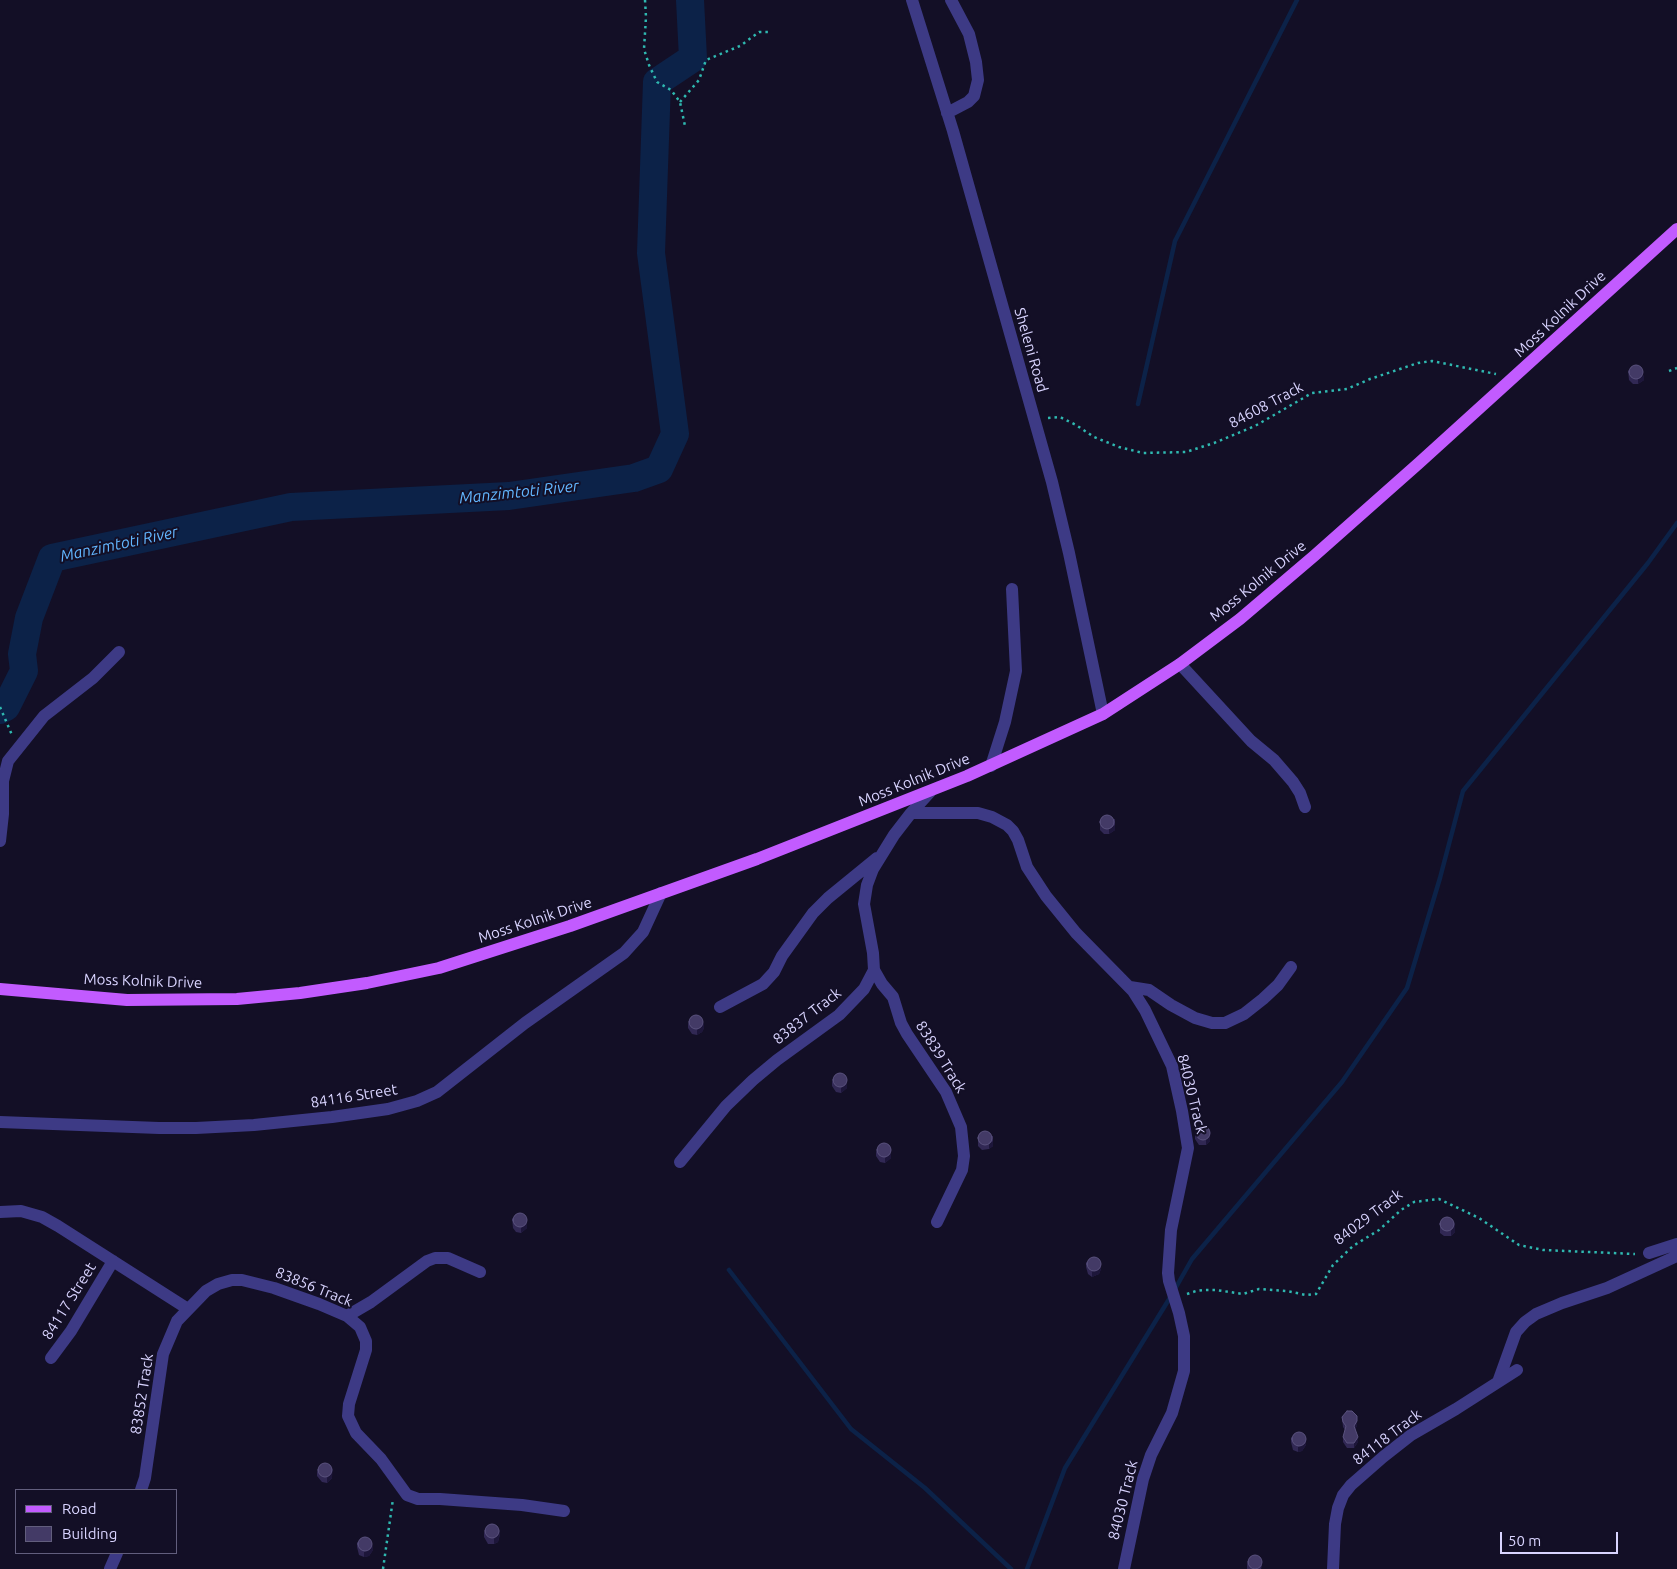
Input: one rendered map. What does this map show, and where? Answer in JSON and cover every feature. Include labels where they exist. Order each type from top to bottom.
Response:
[{"type":"main road","name":"Moss Kolnik Drive","points":[[0,989],[127,1000],[238,999],[300,993],[367,983],[439,968],[517,944],[757,859],[930,792],[991,766],[1103,714],[1180,664],[1240,619],[1314,556],[1514,378],[1677,229]]},
{"type":"street","name":"Sheleni Road","points":[[912,0],[947,113],[1052,482],[1103,714]]},
{"type":"street","points":[[947,113],[968,102],[974,96],[978,80],[969,34],[951,0]]},
{"type":"street","points":[[991,766],[1005,722],[1016,671],[1012,589]]},
{"type":"street","points":[[0,842],[3,814],[3,781],[8,761],[44,716],[93,678],[119,652]]},
{"type":"street","points":[[1180,664],[1251,741],[1280,767],[1300,793],[1305,807]]},
{"type":"street","points":[[874,970],[865,916],[864,896],[869,877],[882,854],[911,813],[930,792]]},
{"type":"street","name":"84030 Track","points":[[911,813],[978,813],[992,817],[1007,825],[1015,835],[1027,866],[1046,896],[1076,932],[1130,987],[1139,999],[1172,1066],[1188,1143],[1188,1154],[1171,1230],[1169,1281],[1184,1336],[1184,1371],[1172,1413],[1151,1455],[1143,1479],[1124,1569]]},
{"type":"street","points":[[720,1007],[763,984],[774,972],[782,956],[813,912],[882,854]]},
{"type":"street","name":"84116 Street","points":[[0,1122],[196,1128],[254,1125],[332,1117],[388,1110],[417,1101],[442,1088],[525,1024],[624,952],[642,932],[661,893]]},
{"type":"street","points":[[1130,987],[1149,990],[1180,1010],[1203,1021],[1225,1023],[1244,1014],[1263,999],[1278,985],[1290,967]]},
{"type":"street","name":"83837 Track","points":[[680,1162],[735,1096],[778,1060],[839,1015],[864,989],[874,970]]},
{"type":"street","name":"83839 Track","points":[[874,970],[893,998],[901,1023],[907,1034],[946,1092],[961,1127],[964,1156],[962,1170],[938,1222]]},
{"type":"street","points":[[0,1212],[21,1211],[42,1217],[188,1309]]},
{"type":"street","points":[[1649,1253],[1677,1244]]},
{"type":"street","points":[[1498,1382],[1516,1332],[1536,1314],[1607,1288],[1677,1256]]},
{"type":"street","points":[[347,1316],[391,1289],[427,1261],[435,1258],[448,1258],[480,1272]]},
{"type":"street","name":"84117 Street","points":[[52,1358],[71,1331],[113,1261]]},
{"type":"street","name":"83856 Track","points":[[188,1309],[206,1291],[218,1284],[232,1280],[242,1280],[274,1288],[347,1316],[360,1327],[366,1341],[366,1350],[349,1404],[348,1416],[356,1433],[380,1459],[404,1492],[413,1498],[513,1504],[564,1511]]},
{"type":"street","name":"83852 Track","points":[[141,1489],[145,1478],[163,1354],[177,1321],[188,1309]]},
{"type":"street","name":"84118 Track","points":[[1333,1569],[1335,1524],[1343,1496],[1351,1485],[1382,1457],[1411,1436],[1517,1370]]},
{"type":"street","points":[[110,1569],[116,1554]]},
{"type":"path","points":[[645,0],[644,48],[649,65],[656,82],[671,90],[680,102],[685,126]]},
{"type":"path","points":[[680,102],[699,80],[706,60],[740,46],[759,32],[769,32]]},
{"type":"path","name":"84608 Track","points":[[1034,418],[1060,417],[1094,437],[1118,447],[1143,453],[1186,452],[1255,426],[1312,393],[1348,389],[1418,363],[1432,361],[1514,378]]},
{"type":"path","points":[[1669,371],[1677,368]]},
{"type":"path","points":[[0,707],[7,722]]},
{"type":"path","name":"84029 Track","points":[[1175,1299],[1196,1291],[1205,1290],[1243,1294],[1259,1290],[1287,1290],[1306,1295],[1316,1294],[1333,1265],[1353,1246],[1379,1230],[1401,1210],[1414,1202],[1440,1199],[1479,1218],[1519,1245],[1543,1250],[1595,1253],[1649,1253]]},
{"type":"path","points":[[383,1569],[397,1483]]},
{"type":"building","points":[[1633,365],[1639,365],[1643,372],[1639,379],[1633,379],[1629,375],[1629,369]]},
{"type":"building","points":[[1104,815],[1110,815],[1114,822],[1110,829],[1104,829],[1100,825],[1100,819]]},
{"type":"building","points":[[693,1015],[699,1015],[703,1022],[699,1029],[693,1029],[689,1025],[689,1019]]},
{"type":"building","points":[[837,1073],[843,1073],[847,1080],[843,1087],[837,1087],[833,1083],[833,1077]]},
{"type":"building","points":[[1200,1126],[1206,1126],[1210,1133],[1206,1140],[1200,1140],[1196,1136],[1196,1130]]},
{"type":"building","points":[[982,1131],[988,1131],[992,1138],[988,1145],[982,1145],[978,1141],[978,1135]]},
{"type":"building","points":[[881,1143],[887,1143],[891,1150],[887,1157],[881,1157],[877,1153],[877,1147]]},
{"type":"building","points":[[517,1213],[523,1213],[527,1220],[523,1227],[517,1227],[513,1223],[513,1217]]},
{"type":"building","points":[[1444,1217],[1450,1217],[1454,1224],[1450,1231],[1444,1231],[1440,1227],[1440,1221]]},
{"type":"building","points":[[1091,1257],[1097,1257],[1101,1264],[1097,1271],[1091,1271],[1087,1267],[1087,1261]]},
{"type":"building","points":[[1347,1411],[1352,1411],[1357,1416],[1354,1426],[1358,1437],[1354,1443],[1347,1443],[1343,1437],[1346,1426],[1342,1417]]},
{"type":"building","points":[[1296,1432],[1302,1432],[1306,1439],[1302,1446],[1296,1446],[1292,1442],[1292,1436]]},
{"type":"building","points":[[322,1463],[328,1463],[332,1470],[328,1477],[322,1477],[318,1473],[318,1467]]},
{"type":"building","points":[[489,1524],[495,1524],[499,1531],[495,1538],[489,1538],[485,1534],[485,1528]]},
{"type":"building","points":[[362,1537],[368,1537],[372,1544],[368,1551],[362,1551],[358,1547],[358,1541]]},
{"type":"building","points":[[1252,1555],[1258,1555],[1262,1562],[1258,1569],[1252,1569],[1248,1565],[1248,1559]]},
{"type":"waterway","name":"Manzimtoti River","points":[[0,710],[6,707],[24,671],[22,654],[29,618],[52,558],[291,507],[509,496],[634,478],[659,469],[675,434],[651,253],[657,82],[693,58],[690,0]]},
{"type":"waterway","points":[[1138,404],[1175,241],[1297,0]]},
{"type":"waterway","points":[[1175,1289],[1192,1259],[1342,1082],[1407,988],[1440,878],[1463,791],[1648,563],[1677,523]]},
{"type":"waterway","points":[[729,1270],[851,1429],[925,1488],[1011,1569]]},
{"type":"waterway","points":[[1027,1569],[1065,1468],[1171,1296]]}]
